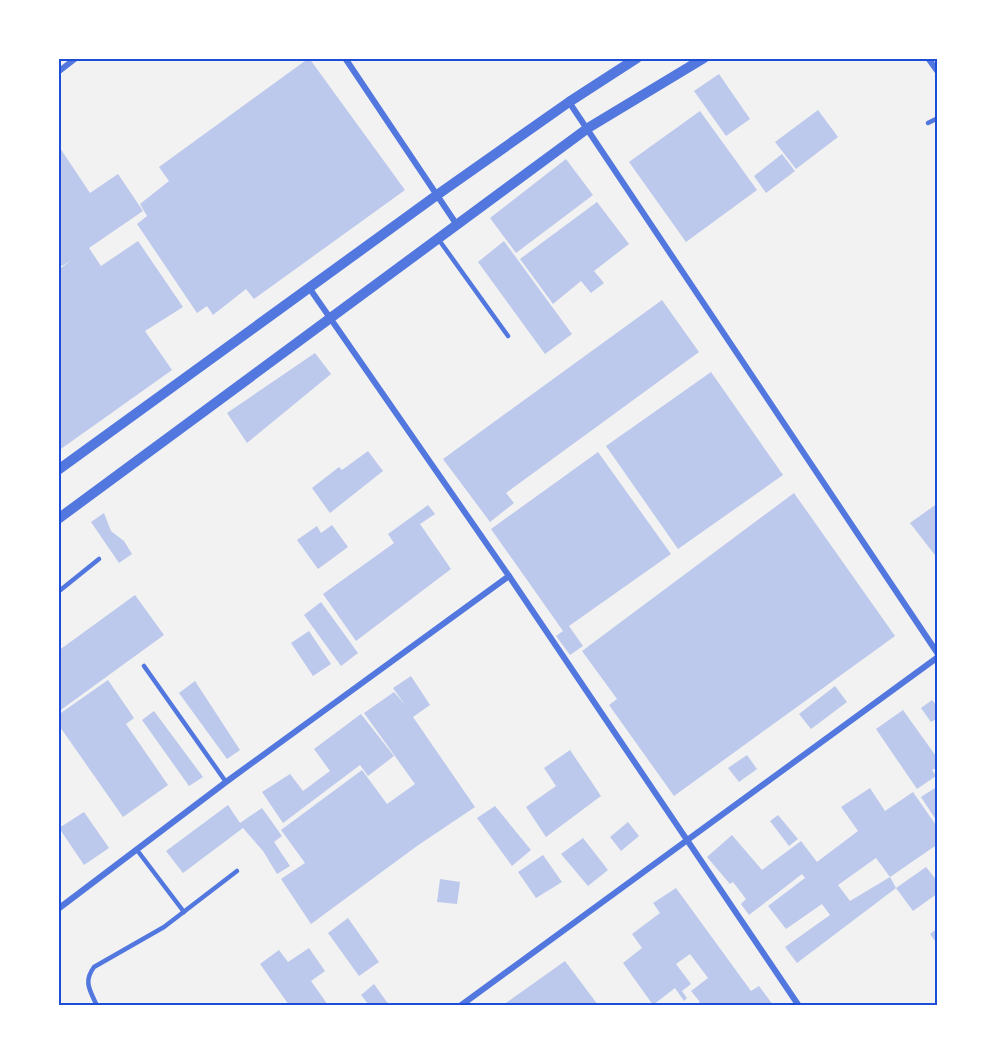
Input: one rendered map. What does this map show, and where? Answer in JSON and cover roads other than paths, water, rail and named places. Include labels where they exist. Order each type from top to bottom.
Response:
[{"type":"street","points":[[58,72],[76,58]]},
{"type":"street","points":[[345,58],[458,226]]},
{"type":"street","points":[[58,470],[437,195],[569,102],[638,58]]},
{"type":"street","points":[[58,519],[331,320],[588,128],[704,58]]},
{"type":"street","points":[[928,58],[938,72]]},
{"type":"street","points":[[460,1005],[687,842],[938,655],[569,102]]},
{"type":"street","points":[[310,289],[509,576],[799,1005]]},
{"type":"street","points":[[58,909],[226,782],[509,576]]},
{"type":"lane","points":[[928,123],[938,118]]},
{"type":"lane","points":[[439,240],[508,336]]},
{"type":"lane","points":[[58,592],[99,559]]},
{"type":"lane","points":[[144,666],[226,782]]},
{"type":"lane","points":[[137,850],[184,912]]},
{"type":"lane","points":[[97,1005],[87,985],[94,967],[138,943],[184,912],[237,870]]}]
